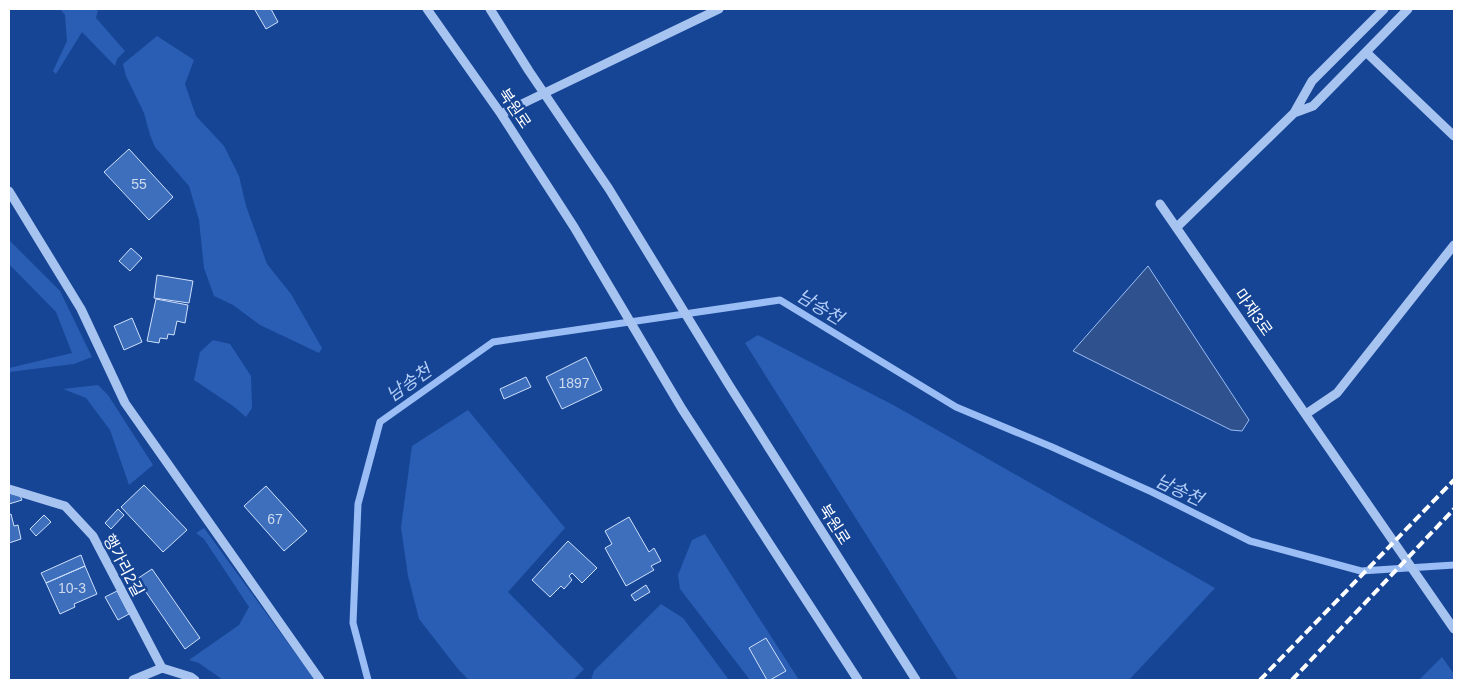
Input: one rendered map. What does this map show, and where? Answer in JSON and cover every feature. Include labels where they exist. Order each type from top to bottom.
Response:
[{"type":"street","name":"북원로","points":[[427,9],[501,114],[574,227],[682,408],[858,680]]},
{"type":"street","name":"북원로","points":[[490,9],[544,94],[609,189],[729,385],[916,680]]},
{"type":"street","name":"북원로","points":[[544,94],[719,9]]},
{"type":"street","points":[[1177,227],[1294,113],[1312,81],[1384,9]]},
{"type":"street","points":[[1294,113],[1313,106],[1408,9]]},
{"type":"street","points":[[1366,52],[1454,136]]},
{"type":"street","points":[[501,114],[544,94]]},
{"type":"street","points":[[9,191],[81,309],[125,403],[320,680]]},
{"type":"street","name":"마재3로","points":[[1160,204],[1454,629]]},
{"type":"street","points":[[1306,414],[1338,393],[1454,245]]},
{"type":"street","name":"행가리2길","points":[[9,489],[65,506],[93,536],[162,668]]},
{"type":"street","points":[[134,680],[162,668],[195,680]]},
{"type":"shaded area","points":[[60,9],[98,9],[96,18],[125,51],[117,59],[115,66],[82,32],[56,74],[53,71],[67,41],[65,15]]},
{"type":"shaded area","points":[[157,36],[194,60],[185,84],[196,116],[224,146],[239,176],[246,206],[267,264],[291,294],[322,348],[319,353],[260,325],[233,305],[214,296],[204,268],[199,220],[189,186],[155,147],[144,113],[126,76],[123,64]]},
{"type":"shaded area","points":[[9,240],[60,291],[92,357],[74,364],[9,372],[9,368],[72,353],[56,312],[9,264]]},
{"type":"shaded area","points":[[1148,266],[1249,420],[1242,431],[1231,430],[1073,351]]},
{"type":"shaded area","points":[[758,335],[895,406],[1215,588],[1129,680],[958,680],[745,343]]},
{"type":"shaded area","points":[[213,340],[230,344],[251,376],[252,408],[246,417],[194,380],[200,352]]},
{"type":"shaded area","points":[[98,385],[108,395],[153,465],[129,485],[110,430],[86,398],[63,389]]},
{"type":"shaded area","points":[[468,410],[565,528],[508,592],[584,669],[573,680],[469,680],[458,669],[419,619],[408,576],[401,527],[412,446]]},
{"type":"shaded area","points":[[204,528],[315,680],[223,680],[199,663],[189,660],[239,625],[249,607],[204,539],[196,533]]},
{"type":"shaded area","points":[[705,534],[799,680],[750,680],[680,589],[678,575],[692,540]]},
{"type":"shaded area","points":[[661,604],[683,618],[729,680],[591,680],[594,671]]},
{"type":"shaded area","points":[[1442,657],[1454,674],[1454,680],[1419,680]]},
{"type":"building","points":[[271,9],[278,22],[266,29],[255,10]]},
{"type":"building","points":[[129,149],[173,197],[149,220],[104,172]]},
{"type":"building","points":[[131,248],[142,258],[130,271],[119,261]]},
{"type":"building","points":[[157,275],[193,281],[189,303],[154,298]]},
{"type":"building","points":[[156,299],[188,305],[185,323],[177,321],[174,335],[168,334],[167,339],[160,338],[159,343],[147,341]]},
{"type":"building","points":[[132,318],[142,342],[124,350],[114,326]]},
{"type":"building","points":[[586,357],[602,390],[562,409],[546,377]]},
{"type":"building","points":[[526,377],[531,387],[504,399],[500,389]]},
{"type":"building","points":[[144,485],[187,530],[163,552],[121,507]]},
{"type":"building","points":[[266,486],[307,531],[284,551],[244,506]]},
{"type":"building","points":[[9,493],[20,496],[22,500],[9,504]]},
{"type":"building","points":[[118,509],[124,515],[111,529],[105,523]]},
{"type":"building","points":[[11,514],[14,526],[18,525],[21,539],[9,543],[9,515]]},
{"type":"building","points":[[44,515],[51,522],[36,536],[30,529]]},
{"type":"building","points":[[629,517],[649,552],[654,548],[661,561],[651,566],[654,570],[626,586],[605,548],[612,544],[605,531]]},
{"type":"building","points":[[568,541],[597,568],[582,583],[572,573],[569,576],[572,580],[564,589],[561,586],[550,597],[532,580]]},
{"type":"building","points":[[81,555],[85,566],[46,583],[41,573]]},
{"type":"building","points":[[85,566],[97,594],[74,604],[75,607],[60,614],[46,583]]},
{"type":"building","points":[[152,569],[200,638],[185,649],[137,579]]},
{"type":"building","points":[[646,585],[650,592],[635,601],[631,595]]},
{"type":"building","points":[[117,591],[129,614],[118,620],[105,597]]},
{"type":"building","points":[[766,638],[786,671],[770,680],[767,680],[749,648]]},
{"type":"waterway","name":"남송천","points":[[368,680],[353,623],[358,504],[380,422],[493,342],[780,300],[956,407],[1152,492],[1250,541],[1361,571],[1454,565]]},
{"type":"railway","points":[[1260,680],[1454,480]]},
{"type":"railway","points":[[1292,680],[1454,509]]}]
